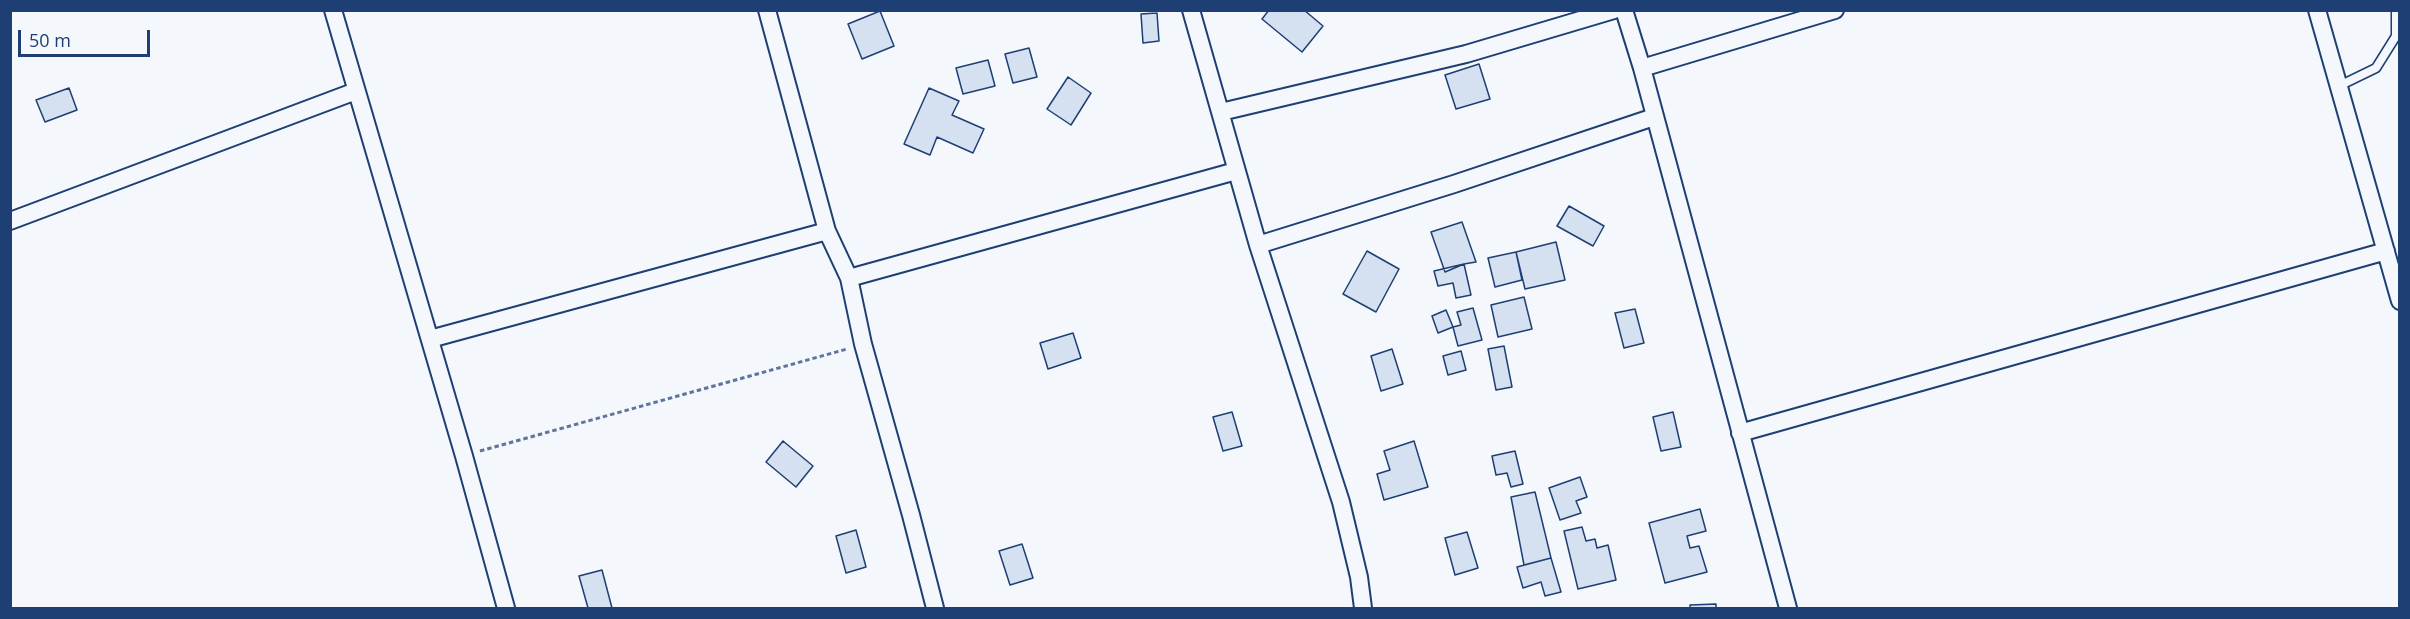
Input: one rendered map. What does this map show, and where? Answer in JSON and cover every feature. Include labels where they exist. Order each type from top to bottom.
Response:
[{"type":"street","points":[[333,10],[464,456],[506,609]]},
{"type":"street","points":[[767,10],[827,231],[849,278],[863,344],[920,546],[934,609]]},
{"type":"street","points":[[1191,10],[1258,245],[1341,502],[1359,577],[1363,609]]},
{"type":"street","points":[[1221,112],[1466,54],[1614,10]]},
{"type":"street","points":[[1624,10],[1642,68],[1788,609]]},
{"type":"street","points":[[1642,68],[1835,10]]},
{"type":"street","points":[[2317,10],[2400,301]]},
{"type":"street","points":[[10,221],[356,91]]},
{"type":"street","points":[[1258,245],[1454,184],[1654,117]]},
{"type":"street","points":[[849,278],[1236,171]]},
{"type":"street","points":[[430,339],[827,231]]},
{"type":"street","points":[[1740,433],[2386,251]]},
{"type":"lane","points":[[2339,86],[2376,68],[2396,36],[2396,10]]},
{"type":"path","points":[[464,456],[863,344]]},
{"type":"building","points":[[1269,10],[1304,10],[1323,26],[1302,52],[1262,19]]},
{"type":"building","points":[[880,11],[894,46],[862,59],[848,24]]},
{"type":"building","points":[[1157,13],[1159,41],[1143,43],[1141,14]]},
{"type":"building","points":[[1029,48],[1037,77],[1013,83],[1005,54]]},
{"type":"building","points":[[988,60],[995,86],[963,94],[956,68]]},
{"type":"building","points":[[1479,64],[1490,99],[1456,109],[1445,75]]},
{"type":"building","points":[[1068,77],[1091,93],[1071,125],[1047,109]]},
{"type":"building","points":[[69,88],[77,110],[45,122],[36,100]]},
{"type":"building","points":[[929,88],[959,101],[952,115],[984,129],[973,153],[937,137],[930,155],[904,144]]},
{"type":"building","points":[[1569,206],[1604,226],[1593,246],[1557,226]]},
{"type":"building","points":[[1462,222],[1476,262],[1445,272],[1431,232]]},
{"type":"building","points":[[1556,242],[1565,280],[1525,289],[1516,252]]},
{"type":"building","points":[[1367,251],[1399,269],[1376,312],[1343,294]]},
{"type":"building","points":[[1516,252],[1522,280],[1495,287],[1488,258]]},
{"type":"building","points":[[1464,264],[1471,295],[1456,298],[1453,283],[1438,286],[1434,271]]},
{"type":"building","points":[[1524,297],[1532,329],[1498,337],[1491,305]]},
{"type":"building","points":[[1473,308],[1482,340],[1458,346],[1453,327],[1461,325],[1457,312]]},
{"type":"building","points":[[1635,309],[1644,343],[1624,348],[1615,313]]},
{"type":"building","points":[[1446,310],[1453,327],[1438,333],[1432,316]]},
{"type":"building","points":[[1073,333],[1081,358],[1048,369],[1040,343]]},
{"type":"building","points":[[1504,346],[1512,387],[1496,390],[1488,349]]},
{"type":"building","points":[[1392,349],[1403,384],[1381,391],[1371,356]]},
{"type":"building","points":[[1461,351],[1466,370],[1448,375],[1443,356]]},
{"type":"building","points":[[1232,412],[1242,446],[1223,451],[1213,417]]},
{"type":"building","points":[[1673,412],[1681,447],[1661,451],[1653,417]]},
{"type":"building","points":[[783,441],[813,466],[796,487],[766,462]]},
{"type":"building","points":[[1414,441],[1428,487],[1384,500],[1377,474],[1390,470],[1384,451]]},
{"type":"building","points":[[1515,451],[1523,484],[1511,487],[1507,473],[1496,475],[1492,456]]},
{"type":"building","points":[[1580,477],[1587,497],[1576,501],[1581,513],[1560,520],[1549,488]]},
{"type":"building","points":[[1535,492],[1551,558],[1524,565],[1511,497]]},
{"type":"building","points":[[1700,509],[1706,531],[1687,536],[1690,548],[1699,546],[1707,572],[1665,583],[1649,523]]},
{"type":"building","points":[[1582,527],[1586,541],[1595,539],[1597,548],[1608,545],[1616,580],[1578,589],[1564,531]]},
{"type":"building","points":[[856,530],[866,567],[846,573],[836,536]]},
{"type":"building","points":[[1467,532],[1478,568],[1455,575],[1445,538]]},
{"type":"building","points":[[1022,544],[1033,578],[1010,585],[999,551]]},
{"type":"building","points":[[1551,558],[1561,592],[1545,596],[1541,582],[1523,588],[1517,567]]},
{"type":"building","points":[[602,570],[612,608],[588,608],[579,576]]},
{"type":"building","points":[[1716,604],[1716,608],[1690,608],[1690,605]]}]
